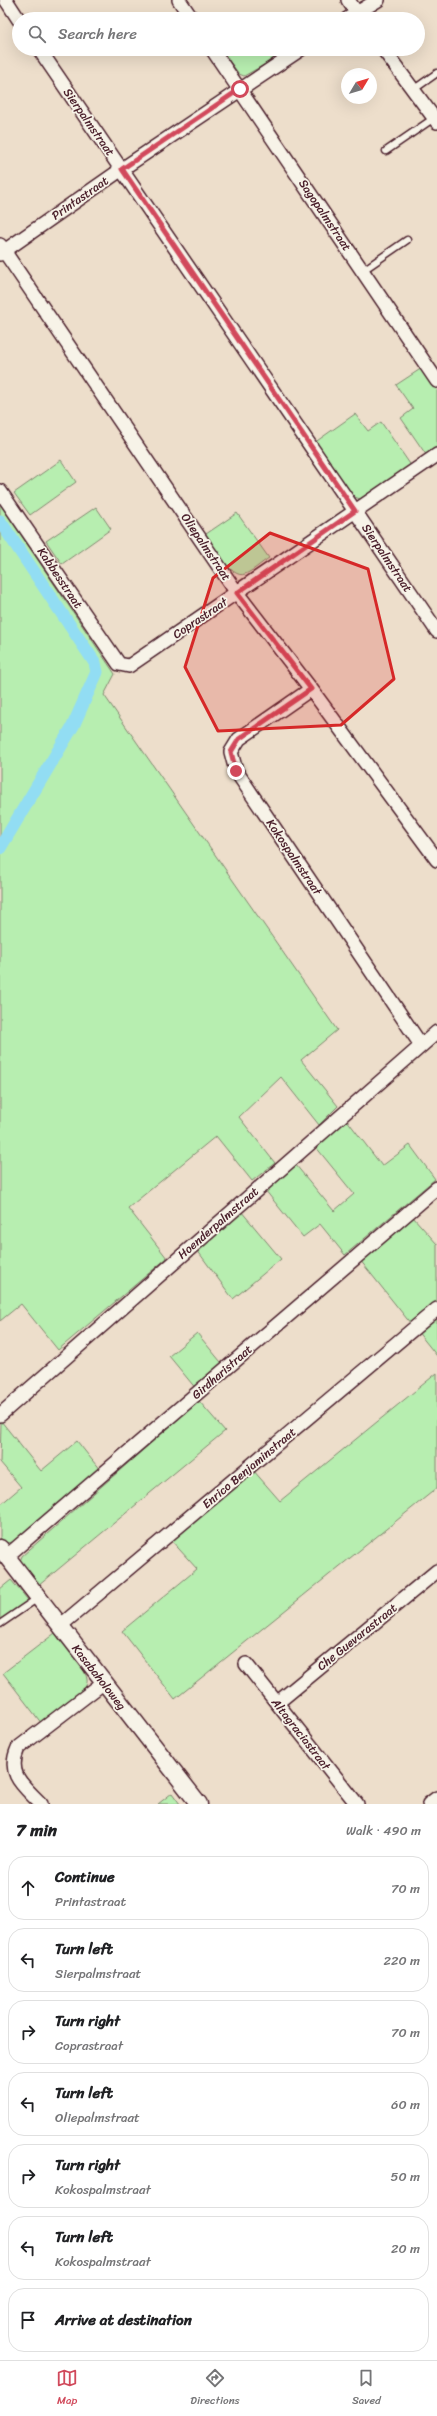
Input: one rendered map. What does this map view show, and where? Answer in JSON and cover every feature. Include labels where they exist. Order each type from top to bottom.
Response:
[{"type":"street","points":[[6,0],[14,12]]},
{"type":"street","points":[[178,0],[187,12]]},
{"type":"street","points":[[348,0],[353,12]]},
{"type":"street","points":[[362,12],[378,0]]},
{"type":"street","name":"Sierpalmstraat","points":[[44,56],[437,631]]},
{"type":"street","name":"Sagopalmstraat","points":[[217,56],[437,381]]},
{"type":"street","name":"Printastraat","points":[[2,250],[290,56]]},
{"type":"street","points":[[388,56],[436,120]]},
{"type":"street","name":"Oliepalmstraat","points":[[2,250],[237,593],[311,689],[437,860]]},
{"type":"street","name":"Coprastraat","points":[[119,664],[129,666],[437,455]]},
{"type":"street","name":"Kabbesstraat","points":[[0,491],[119,664]]},
{"type":"street","name":"Kokospalmstraat","points":[[311,689],[239,739],[231,752],[236,771],[421,1045]]},
{"type":"street","name":"Hoenderpalmstraat","points":[[0,1415],[437,1032]]},
{"type":"street","name":"Girdharistraat","points":[[3,1552],[437,1188]]},
{"type":"street","name":"Enrico Benjaminstraat","points":[[60,1626],[437,1309]]},
{"type":"street","name":"Kasabaholoweg","points":[[3,1552],[103,1683],[200,1804]]},
{"type":"street","name":"Che Guevarastraat","points":[[277,1703],[437,1571]]},
{"type":"street","name":"Altagraciastraat","points":[[246,1664],[357,1804]]},
{"type":"street","points":[[41,1804],[20,1781],[13,1769],[14,1758],[18,1748],[103,1683]]},
{"type":"street","points":[[429,1804],[437,1798]]},
{"type":"lane","points":[[413,90],[437,73]]},
{"type":"lane","points":[[386,152],[436,120]]},
{"type":"lane","points":[[362,271],[407,240]]},
{"type":"lane","points":[[0,1624],[38,1598]]},
{"type":"highlighted area","points":[[270,533],[368,569],[394,679],[341,725],[218,731],[185,667],[213,578]]},
{"type":"green space","points":[[226,56],[278,57],[244,76],[239,74]]},
{"type":"green space","points":[[422,368],[437,390],[437,449],[427,456],[401,418],[413,409],[396,385]]},
{"type":"green space","points":[[355,414],[368,431],[381,422],[412,467],[360,499],[352,496],[314,443]]},
{"type":"green space","points":[[61,460],[76,482],[30,515],[14,493]]},
{"type":"green space","points":[[0,504],[115,674],[104,695],[337,1030],[301,1060],[338,1106],[319,1125],[281,1077],[239,1117],[275,1163],[252,1181],[216,1136],[128,1208],[167,1258],[58,1350],[21,1304],[0,1321]]},
{"type":"green space","points":[[96,507],[111,529],[62,564],[46,541]]},
{"type":"green space","points":[[237,513],[269,558],[245,574],[234,572],[228,567],[206,534]]},
{"type":"green space","points":[[347,1120],[382,1166],[410,1145],[435,1179],[345,1255],[320,1224],[303,1237],[265,1190],[295,1164],[334,1211],[354,1194],[315,1146]]},
{"type":"green space","points":[[241,1211],[281,1259],[233,1299],[197,1250]]},
{"type":"green space","points":[[413,1217],[437,1244],[437,1304],[411,1324],[360,1260]]},
{"type":"green space","points":[[437,1314],[437,1356],[417,1331]]},
{"type":"green space","points":[[197,1333],[225,1367],[197,1390],[169,1356]]},
{"type":"green space","points":[[437,1373],[437,1488],[175,1699],[122,1631],[197,1569],[170,1539],[253,1470],[280,1501]]},
{"type":"green space","points":[[199,1401],[225,1431],[38,1586],[20,1561],[22,1556]]},
{"type":"green space","points":[[1,1421],[41,1471],[77,1441],[100,1470],[14,1542],[6,1543],[0,1538],[0,1505],[21,1487],[0,1462]]},
{"type":"green space","points":[[11,1580],[28,1600],[0,1622],[0,1589]]},
{"type":"green space","points":[[55,1633],[82,1668],[87,1679],[83,1691],[70,1704],[42,1724],[3,1673]]},
{"type":"green space","points":[[172,1793],[180,1804],[158,1804]]},
{"type":"waterway","points":[[0,521],[95,663],[97,672],[73,726],[0,848]]},
{"type":"route","points":[[236,771],[231,752],[239,739],[311,689],[237,593],[355,511],[122,169],[240,89]]}]
